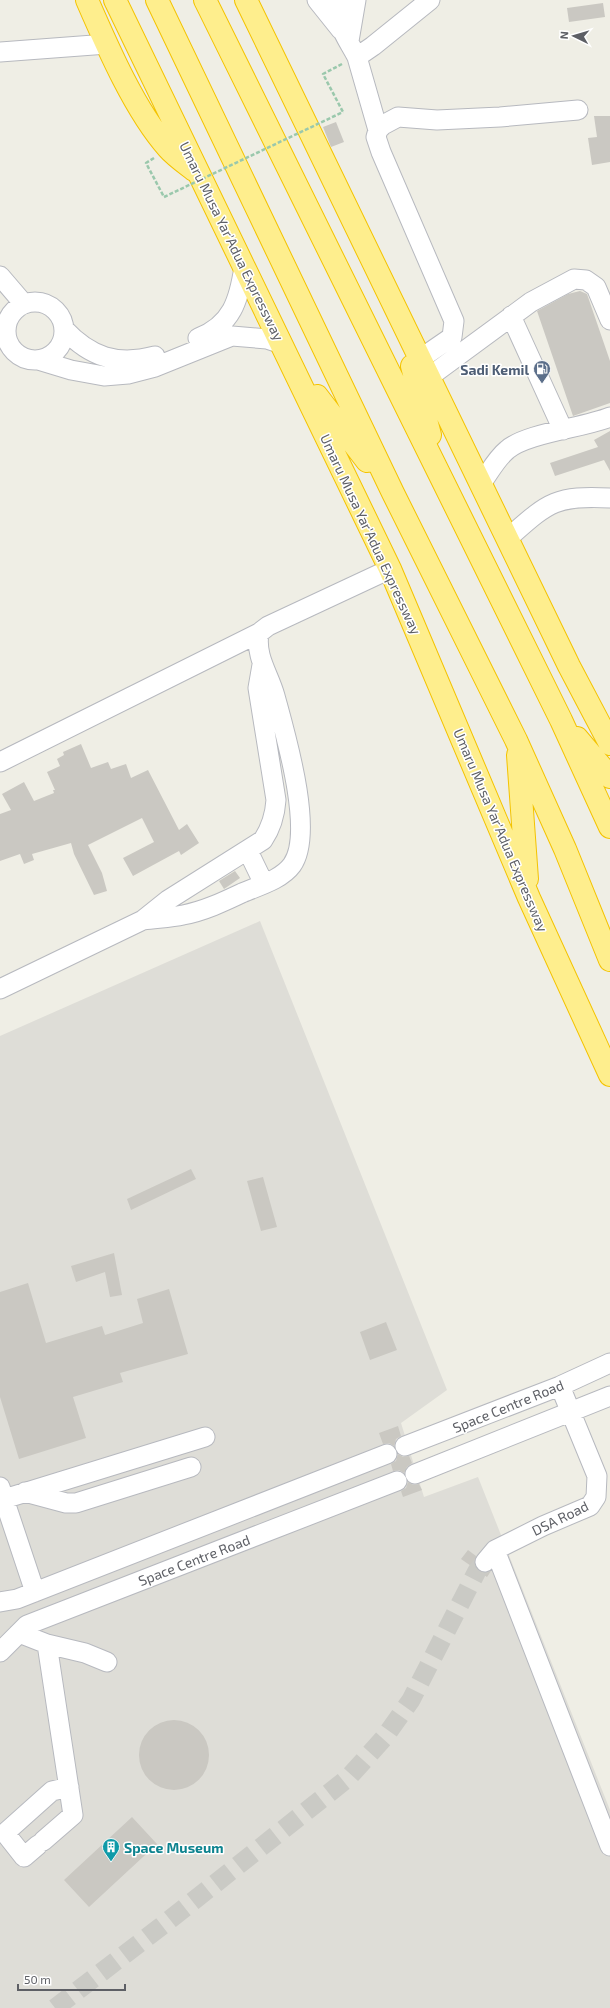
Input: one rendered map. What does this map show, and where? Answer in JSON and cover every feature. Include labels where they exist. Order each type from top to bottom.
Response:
[{"type":"highway","points":[[87,0],[107,44],[146,117],[168,148],[199,174]]},
{"type":"highway","name":"Umaru Musa Yar'Adua Expressway","points":[[115,0],[390,569],[529,898],[610,1075]]},
{"type":"highway","points":[[157,0],[393,493],[516,740],[565,850],[610,960]]},
{"type":"highway","points":[[205,0],[561,720],[610,827]]},
{"type":"highway","points":[[246,0],[569,666],[610,744]]},
{"type":"highway","points":[[400,319],[442,479]]},
{"type":"highway","points":[[292,364],[393,493]]},
{"type":"highway","points":[[561,720],[610,776]]},
{"type":"highway","points":[[516,740],[529,898]]},
{"type":"street","points":[[317,0],[349,42],[373,46],[430,0]]},
{"type":"street","points":[[338,0],[337,8],[378,130]]},
{"type":"street","points":[[349,42],[356,0]]},
{"type":"street","points":[[0,52],[107,44]]},
{"type":"street","points":[[424,368],[452,337],[454,321],[381,152],[376,137],[378,130],[383,125],[398,117],[437,120],[500,117],[578,110]]},
{"type":"street","points":[[64,329],[78,344],[93,353],[107,358],[138,360],[154,357],[206,335],[223,323],[230,314],[240,292],[244,267]]},
{"type":"street","points":[[0,276],[24,304]]},
{"type":"street","points":[[424,368],[511,316],[531,302],[574,279],[586,280],[596,287],[610,320]]},
{"type":"street","points":[[38,360],[48,358],[56,352],[62,344],[64,329],[61,316],[55,309],[47,304],[38,302],[24,304],[12,312],[8,321],[4,336],[20,356],[71,370],[104,376],[128,374],[155,367],[232,336],[266,338],[282,344]]},
{"type":"street","points":[[511,316],[563,430]]},
{"type":"street","points":[[481,484],[507,450],[517,443],[563,430],[593,424],[610,417]]},
{"type":"street","points":[[507,538],[540,510],[559,500],[581,497],[610,498]]},
{"type":"street","points":[[0,762],[259,633],[268,626],[390,569]]},
{"type":"street","points":[[143,920],[182,916],[212,907],[285,873],[293,864],[299,846],[301,831],[295,778],[272,683],[262,665],[257,644],[259,633]]},
{"type":"street","points":[[0,989],[143,920],[168,900],[199,882],[263,840],[269,831],[275,812],[276,800],[258,688],[262,665]]},
{"type":"street","points":[[248,851],[264,884]]},
{"type":"street","points":[[199,882],[212,907]]},
{"type":"street","name":"Space Centre Road","points":[[405,1446],[560,1386],[610,1363]]},
{"type":"street","name":"DSA Road","points":[[560,1386],[597,1476],[596,1498],[590,1506],[543,1526],[490,1556],[610,1846]]},
{"type":"street","name":"Space Centre Road","points":[[415,1474],[610,1396]]},
{"type":"street","points":[[35,1592],[2,1493],[25,1492],[205,1437]]},
{"type":"street","name":"Space Centre Road","points":[[0,1602],[17,1599],[387,1454]]},
{"type":"street","points":[[25,1492],[66,1503],[76,1503],[191,1467]]},
{"type":"street","name":"Space Centre Road","points":[[0,1652],[26,1625],[397,1481]]},
{"type":"street","points":[[19,1633],[47,1644],[85,1653],[107,1662]]},
{"type":"street","points":[[47,1644],[69,1788],[73,1815],[24,1857],[4,1833],[52,1791],[69,1788]]},
{"type":"path","points":[[148,169],[164,197],[343,112],[328,85],[324,74],[349,42]]},
{"type":"shaded area","points":[[260,921],[447,1390],[401,1423],[424,1497],[478,1477],[610,1810],[610,2008],[0,2008],[0,1036]]},
{"type":"building","points":[[603,3],[605,17],[569,22],[567,8]]},
{"type":"building","points":[[594,116],[610,116],[610,162],[592,165],[588,138],[597,137]]},
{"type":"building","points":[[336,122],[344,142],[331,147],[323,127]]},
{"type":"building","points":[[580,291],[587,294],[610,361],[610,403],[573,416],[537,311],[568,294]]},
{"type":"building","points":[[610,431],[610,471],[604,460],[555,476],[550,463],[598,447],[594,440]]},
{"type":"building","points":[[81,744],[91,768],[108,762],[111,769],[126,764],[131,778],[148,770],[179,830],[187,824],[199,843],[181,855],[179,851],[133,876],[123,858],[154,842],[142,818],[88,845],[102,873],[107,891],[94,895],[74,854],[71,843],[32,854],[34,860],[24,864],[20,854],[0,861],[0,814],[11,810],[2,794],[24,782],[34,801],[54,793],[53,790],[55,790],[47,772],[60,766],[57,759],[64,755],[63,752]]},
{"type":"building","points":[[235,871],[240,878],[224,889],[219,881]]},
{"type":"building","points":[[191,1169],[196,1179],[131,1210],[127,1199]]},
{"type":"building","points":[[263,1177],[277,1227],[261,1231],[247,1181]]},
{"type":"building","points":[[114,1253],[122,1295],[110,1297],[105,1272],[76,1282],[71,1266]]},
{"type":"building","points":[[28,1283],[46,1343],[102,1326],[105,1335],[143,1323],[137,1299],[169,1289],[188,1354],[120,1373],[123,1382],[73,1397],[86,1438],[19,1459],[0,1397],[0,1292]]},
{"type":"building","points":[[386,1322],[397,1350],[370,1360],[360,1332]]},
{"type":"building","points":[[398,1426],[401,1436],[396,1439],[394,1446],[389,1443],[383,1444],[379,1433]]},
{"type":"building","points":[[398,1454],[403,1457],[409,1456],[412,1463],[407,1467],[404,1473],[399,1470],[393,1471],[391,1464],[396,1461]]},
{"type":"building","points":[[408,1482],[413,1485],[419,1484],[422,1490],[403,1497],[401,1491],[406,1488]]},
{"type":"building","points":[[468,1550],[476,1556],[475,1565],[478,1570],[484,1573],[491,1571],[487,1577],[461,1559]]},
{"type":"building","points":[[174,1720],[193,1726],[203,1736],[209,1755],[203,1774],[193,1784],[174,1790],[155,1784],[145,1774],[139,1755],[145,1736],[155,1726]]},
{"type":"building","name":"Space Museum","points":[[132,1817],[157,1844],[89,1907],[64,1880]]},
{"type":"tunnel","points":[[55,2008],[163,1925],[348,1778],[384,1738],[411,1700],[477,1571],[485,1562]]},
{"type":"place","name":"Sadi Kemil","points":[[542,384]]},
{"type":"place","name":"Space Museum","points":[[111,1862]]}]
